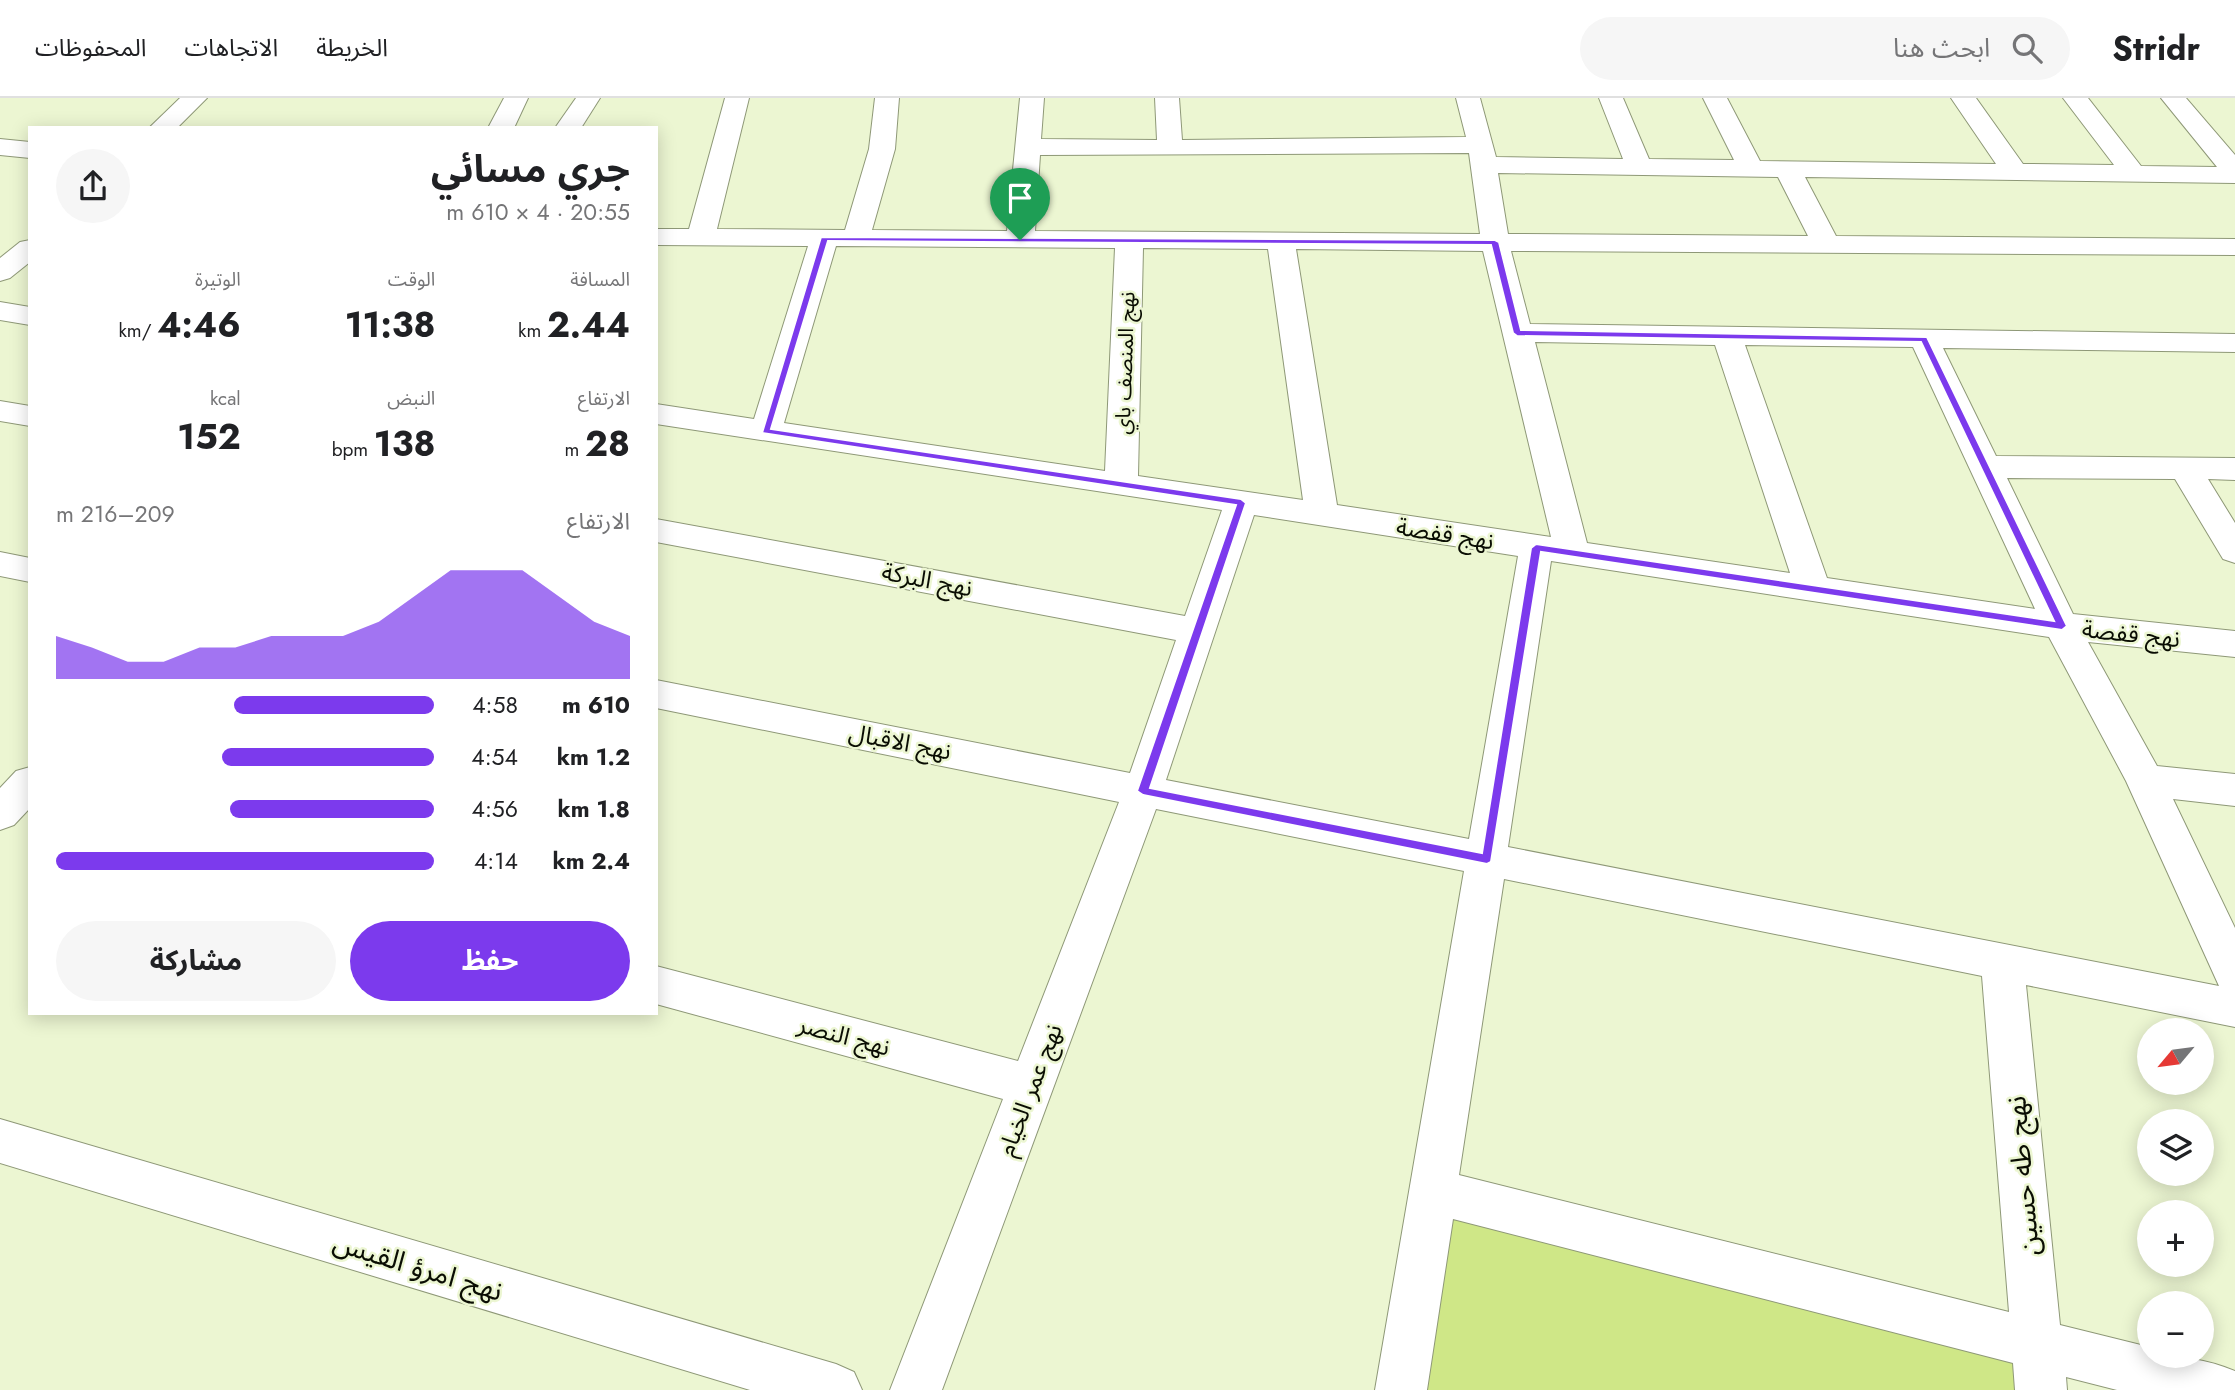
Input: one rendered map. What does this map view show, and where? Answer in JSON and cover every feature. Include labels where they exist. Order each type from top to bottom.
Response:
[{"type":"street","points":[[164,126],[195,98]]},
{"type":"street","points":[[502,126],[516,98]]},
{"type":"street","points":[[569,126],[588,98]]},
{"type":"street","points":[[701,237],[737,98]]},
{"type":"street","points":[[856,239],[882,149],[887,98]]},
{"type":"street","points":[[1020,240],[1032,98]]},
{"type":"street","points":[[1167,98],[1170,148]]},
{"type":"street","points":[[1401,1390],[1487,859],[1554,550],[1517,333],[1495,242],[1482,155],[1468,98]]},
{"type":"street","points":[[1611,98],[1640,168]]},
{"type":"street","points":[[1715,98],[1751,169]]},
{"type":"street","points":[[1963,98],[2015,172]]},
{"type":"street","points":[[2075,98],[2134,174]]},
{"type":"street","points":[[2173,98],[2235,173]]},
{"type":"street","points":[[0,147],[28,150]]},
{"type":"street","points":[[1029,147],[1482,155],[1640,168],[2235,173]]},
{"type":"street","points":[[1788,170],[1826,244]]},
{"type":"street","points":[[658,237],[2235,247]]},
{"type":"street","points":[[766,431],[824,239]]},
{"type":"street","points":[[1280,239],[1322,515]]},
{"type":"street","name":"نهج المنصف باي","points":[[1121,485],[1129,240]]},
{"type":"street","points":[[0,272],[28,250]]},
{"type":"street","points":[[0,311],[28,316]]},
{"type":"street","points":[[1517,333],[2235,343]]},
{"type":"street","points":[[1727,336],[1813,589]]},
{"type":"street","points":[[1924,339],[2062,626],[2145,780],[2235,974]]},
{"type":"street","points":[[0,411],[28,416]]},
{"type":"street","name":"نهج قفصة","points":[[658,414],[2062,626],[2235,644]]},
{"type":"street","points":[[1985,467],[2235,468]]},
{"type":"street","points":[[2185,468],[2235,551]]},
{"type":"street","name":"نهج عمر الخيام","points":[[916,1390],[1143,791],[1241,503]]},
{"type":"street","name":"نهج البركة","points":[[658,530],[1198,631]]},
{"type":"street","points":[[0,564],[28,569]]},
{"type":"street","name":"نهج الاقبال","points":[[658,694],[2235,1008]]},
{"type":"street","points":[[2145,780],[2235,790]]},
{"type":"street","name":"نهج طه حسين","points":[[2002,962],[2039,1367]]},
{"type":"street","name":"نهج النصر","points":[[658,986],[1031,1086]]},
{"type":"street","name":"نهج امرؤ القيس","points":[[0,1142],[835,1390]]},
{"type":"street","points":[[1433,1191],[2039,1367],[2218,1390]]},
{"type":"green space","points":[[1447,1205],[2023,1355],[2027,1390],[1417,1390]]},
{"type":"route","points":[[824,239],[1020,240],[1495,242],[1517,333],[1924,339],[2062,626],[1536,548],[1487,859],[1143,791],[1241,503],[766,431],[824,239]]}]
